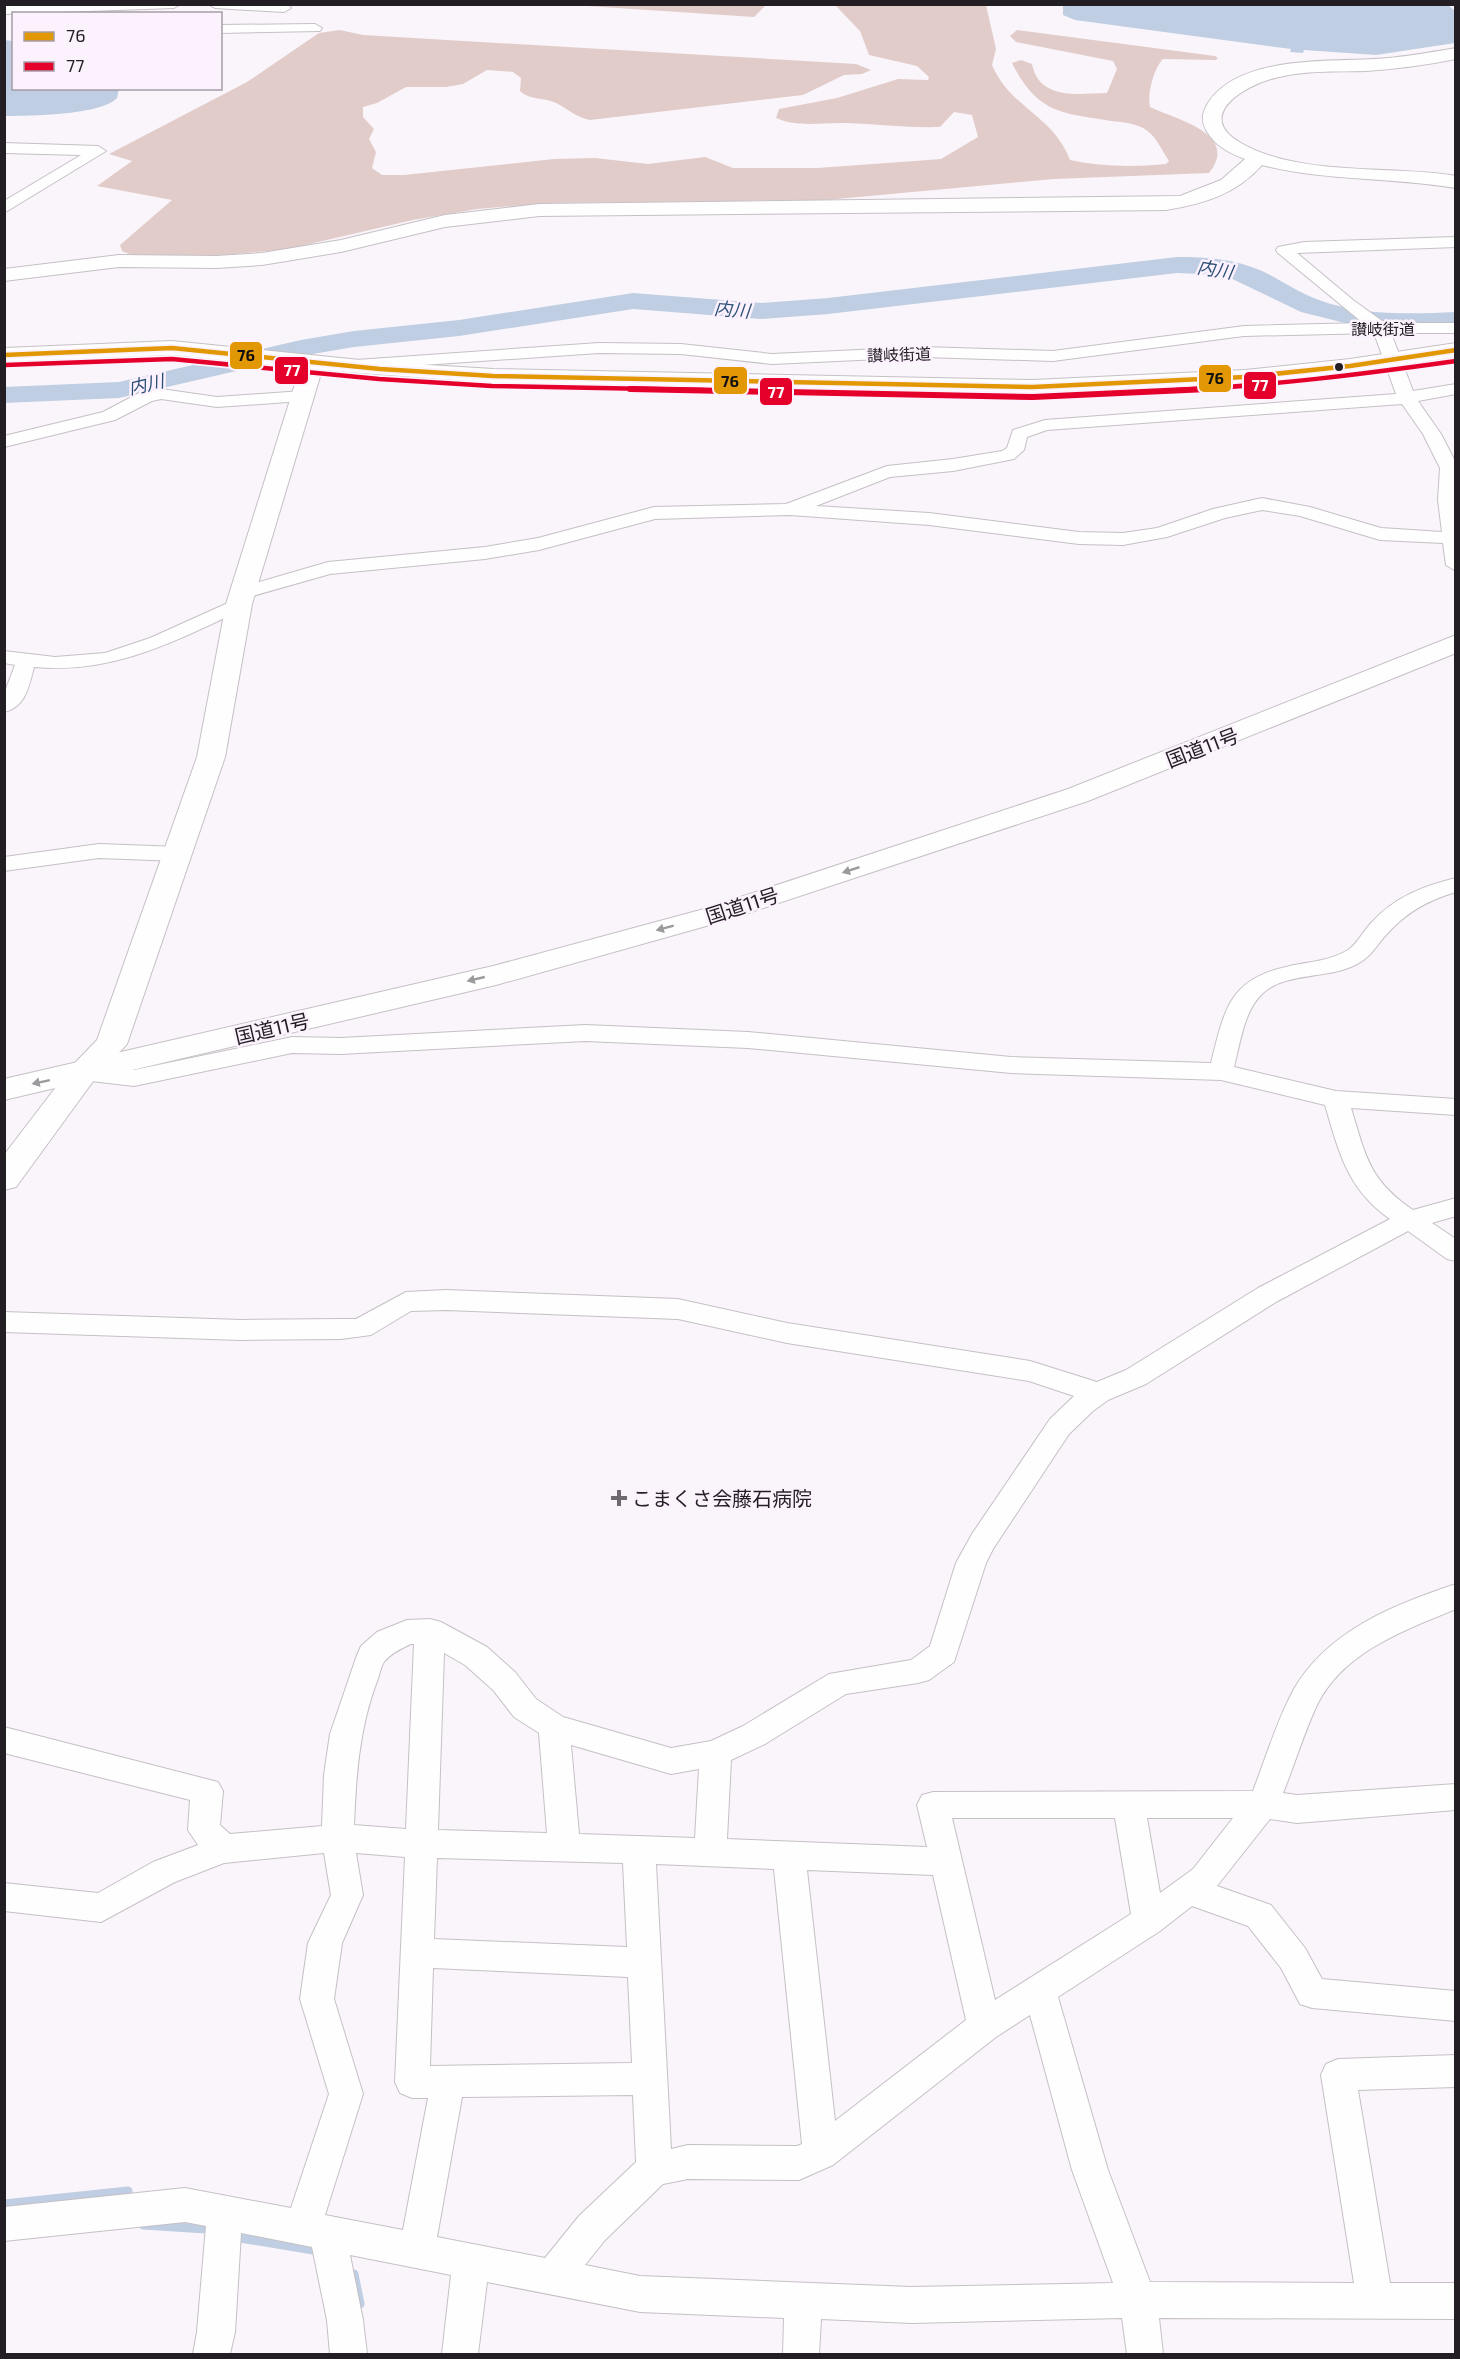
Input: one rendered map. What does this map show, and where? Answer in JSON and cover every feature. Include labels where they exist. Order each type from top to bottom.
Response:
[{"type":"main road","points":[[1455,53],[1384,64],[1280,72],[1244,83],[1219,102],[1214,109],[1213,124],[1216,132],[1233,146],[1258,157],[1305,168],[1416,176],[1455,182]]},
{"type":"main road","points":[[4,275],[62,266],[119,261],[216,262],[262,259],[341,246],[446,221],[538,210],[1166,204],[1204,197],[1220,191],[1240,178],[1258,157]]},
{"type":"main road","points":[[4,355],[172,348],[342,366],[493,376],[1033,387],[1107,386],[1261,376],[1395,361],[1455,350]]},
{"type":"main road","points":[[4,1179],[83,1073],[111,1044],[211,757],[241,599],[313,363]]},
{"type":"main road","name":"国道11号","points":[[4,1067],[288,1005],[509,950],[641,914],[890,838],[1038,789],[1171,741],[1455,624]]},
{"type":"main road","name":"国道11号","points":[[4,1090],[496,975],[714,915],[1078,795],[1240,732],[1455,643]]},
{"type":"street","points":[[4,10],[29,12],[174,4]]},
{"type":"street","points":[[215,4],[284,8]]},
{"type":"street","points":[[222,29],[315,28]]},
{"type":"street","points":[[4,148],[98,151],[4,208]]},
{"type":"street","points":[[1455,242],[1304,247],[1284,250],[1347,304],[1377,325],[1395,361],[1406,397],[1432,434],[1449,468],[1447,500],[1455,565]]},
{"type":"street","name":"讃岐街道","points":[[342,366],[640,347],[772,359],[924,352],[1053,356],[1244,331],[1377,325],[1455,328]]},
{"type":"street","points":[[788,510],[887,471],[953,465],[1008,455],[1015,450],[1019,434],[1045,425],[1406,397],[1455,389]]},
{"type":"street","points":[[4,442],[109,416],[147,396],[161,394],[217,402],[302,396]]},
{"type":"street","points":[[4,657],[63,663],[106,659],[142,647],[241,599],[328,568],[511,549],[539,544],[654,513],[788,510],[929,519],[1079,538],[1123,539],[1160,533],[1220,513],[1262,504],[1303,510],[1380,534],[1451,538]]},
{"type":"street","points":[[4,706],[16,695],[26,661]]},
{"type":"street","points":[[4,864],[99,851],[178,854]]},
{"type":"street","points":[[1221,1072],[1236,1017],[1252,989],[1273,978],[1328,966],[1358,954],[1377,929],[1407,901],[1455,885]]},
{"type":"street","points":[[83,1073],[134,1078],[292,1045],[341,1046],[585,1033],[748,1040],[1011,1065],[1133,1067],[1221,1072],[1336,1100],[1455,1107]]},
{"type":"street","points":[[1336,1100],[1356,1166],[1382,1200],[1455,1252]]},
{"type":"street","points":[[348,2355],[345,2320],[315,2229],[346,2094],[317,1999],[325,1943],[347,1895],[338,1839],[340,1775],[346,1734],[372,1655],[388,1641],[407,1632],[430,1631],[476,1656],[504,1681],[525,1708],[554,1727],[672,1761],[716,1753],[753,1735],[840,1683],[918,1671],[943,1653],[971,1563],[982,1542],[1051,1442],[1058,1425],[1066,1416],[1098,1393],[1136,1377],[1267,1295],[1340,1254],[1409,1220],[1455,1207]]},
{"type":"street","points":[[4,1322],[241,1330],[341,1329],[361,1328],[406,1302],[446,1300],[626,1305],[678,1309],[787,1333],[1030,1371],[1098,1393]]},
{"type":"street","points":[[552,2278],[592,2228],[654,2169],[688,2162],[799,2163],[821,2153],[984,2026],[1148,1921],[1189,1891],[1204,1879],[1263,1804],[1305,1696],[1333,1659],[1382,1626],[1455,1596]]},
{"type":"street","points":[[430,1631],[419,1953],[412,2082],[650,2079]]},
{"type":"street","points":[[554,1727],[564,1847]]},
{"type":"street","points":[[4,1740],[207,1791],[204,1830],[223,1849]]},
{"type":"street","points":[[710,1853],[716,1753]]},
{"type":"street","points":[[984,2026],[948,1862],[933,1806],[1263,1804],[1297,1809],[1455,1797]]},
{"type":"street","points":[[1129,1804],[1148,1921]]},
{"type":"street","points":[[4,1897],[101,1908],[164,1872],[223,1849],[338,1839],[948,1862]]},
{"type":"street","points":[[639,1850],[654,2169]]},
{"type":"street","points":[[789,1856],[821,2153]]},
{"type":"street","points":[[1189,1891],[1259,1916],[1293,1958],[1312,1993],[1455,2006]]},
{"type":"street","points":[[419,1953],[645,1963]]},
{"type":"street","points":[[1040,1991],[1090,2170],[1138,2300],[1145,2355]]},
{"type":"street","points":[[1375,2302],[1338,2075],[1455,2071]]},
{"type":"street","points":[[417,2250],[448,2081]]},
{"type":"street","points":[[4,2224],[185,2205],[640,2294],[911,2305],[1138,2300],[1455,2301]]},
{"type":"street","points":[[211,2355],[216,2332],[225,2211]]},
{"type":"street","points":[[460,2355],[471,2261]]},
{"type":"street","points":[[801,2355],[803,2300]]},
{"type":"shaded area","points":[[572,5],[766,5],[754,17]]},
{"type":"shaded area","points":[[835,5],[986,5],[996,49],[992,65],[1000,80],[1053,132],[1070,160],[1094,164],[1142,166],[1166,164],[1169,161],[1155,138],[1143,128],[1127,123],[1078,116],[1052,108],[1031,92],[1012,63],[1021,60],[1032,64],[1042,84],[1051,89],[1084,94],[1107,93],[1117,69],[1113,61],[1016,42],[1010,36],[1017,30],[1215,56],[1218,58],[1216,60],[1163,59],[1154,75],[1149,102],[1150,107],[1188,123],[1211,138],[1217,148],[1217,159],[1209,173],[1054,179],[826,200],[547,203],[477,209],[413,220],[288,249],[225,255],[134,256],[122,251],[120,245],[172,200],[97,186],[132,161],[109,154],[247,82],[319,33],[340,30],[363,35],[856,64],[871,70],[862,74],[844,75],[803,95],[590,120],[551,101],[524,94],[520,91],[521,78],[513,72],[487,70],[463,84],[446,87],[406,87],[377,103],[363,107],[363,117],[374,129],[369,139],[376,152],[372,168],[382,175],[404,175],[554,159],[595,158],[648,164],[705,157],[733,168],[817,168],[941,159],[978,137],[972,115],[954,112],[940,127],[846,123],[802,124],[776,118],[779,109],[837,98],[898,79],[928,80],[929,77],[917,66],[869,55],[860,31]]},
{"type":"water","points":[[1063,4],[1448,5],[1455,11],[1455,43],[1376,55],[1304,50],[1303,53],[1290,52],[1291,49],[1075,20],[1063,15]]},
{"type":"water","points":[[4,40],[12,41],[12,90],[119,90],[117,98],[109,104],[96,108],[47,115],[5,116]]},
{"type":"waterway","name":"内川","points":[[4,395],[119,390],[301,348],[354,339],[459,328],[633,301],[761,311],[828,306],[1177,265],[1231,269],[1251,276],[1310,306],[1345,315],[1401,321],[1456,320]]},
{"type":"waterway","points":[[4,2204],[128,2191]]},
{"type":"waterway","points":[[143,2225],[206,2229]]},
{"type":"waterway","points":[[240,2238],[319,2251]]},
{"type":"waterway","points":[[354,2274],[360,2304]]},
{"type":"transit line","name":"76","points":[[4,355],[172,348],[380,369],[493,376],[1033,387],[1245,377],[1350,366],[1456,350]]},
{"type":"transit line","name":"77","points":[[5,365],[172,359],[379,379],[492,386],[1033,397],[1246,387],[1352,376],[1456,361]]},
{"type":"place","name":"こまくさ会藤石病院","points":[[619,1498]]}]
